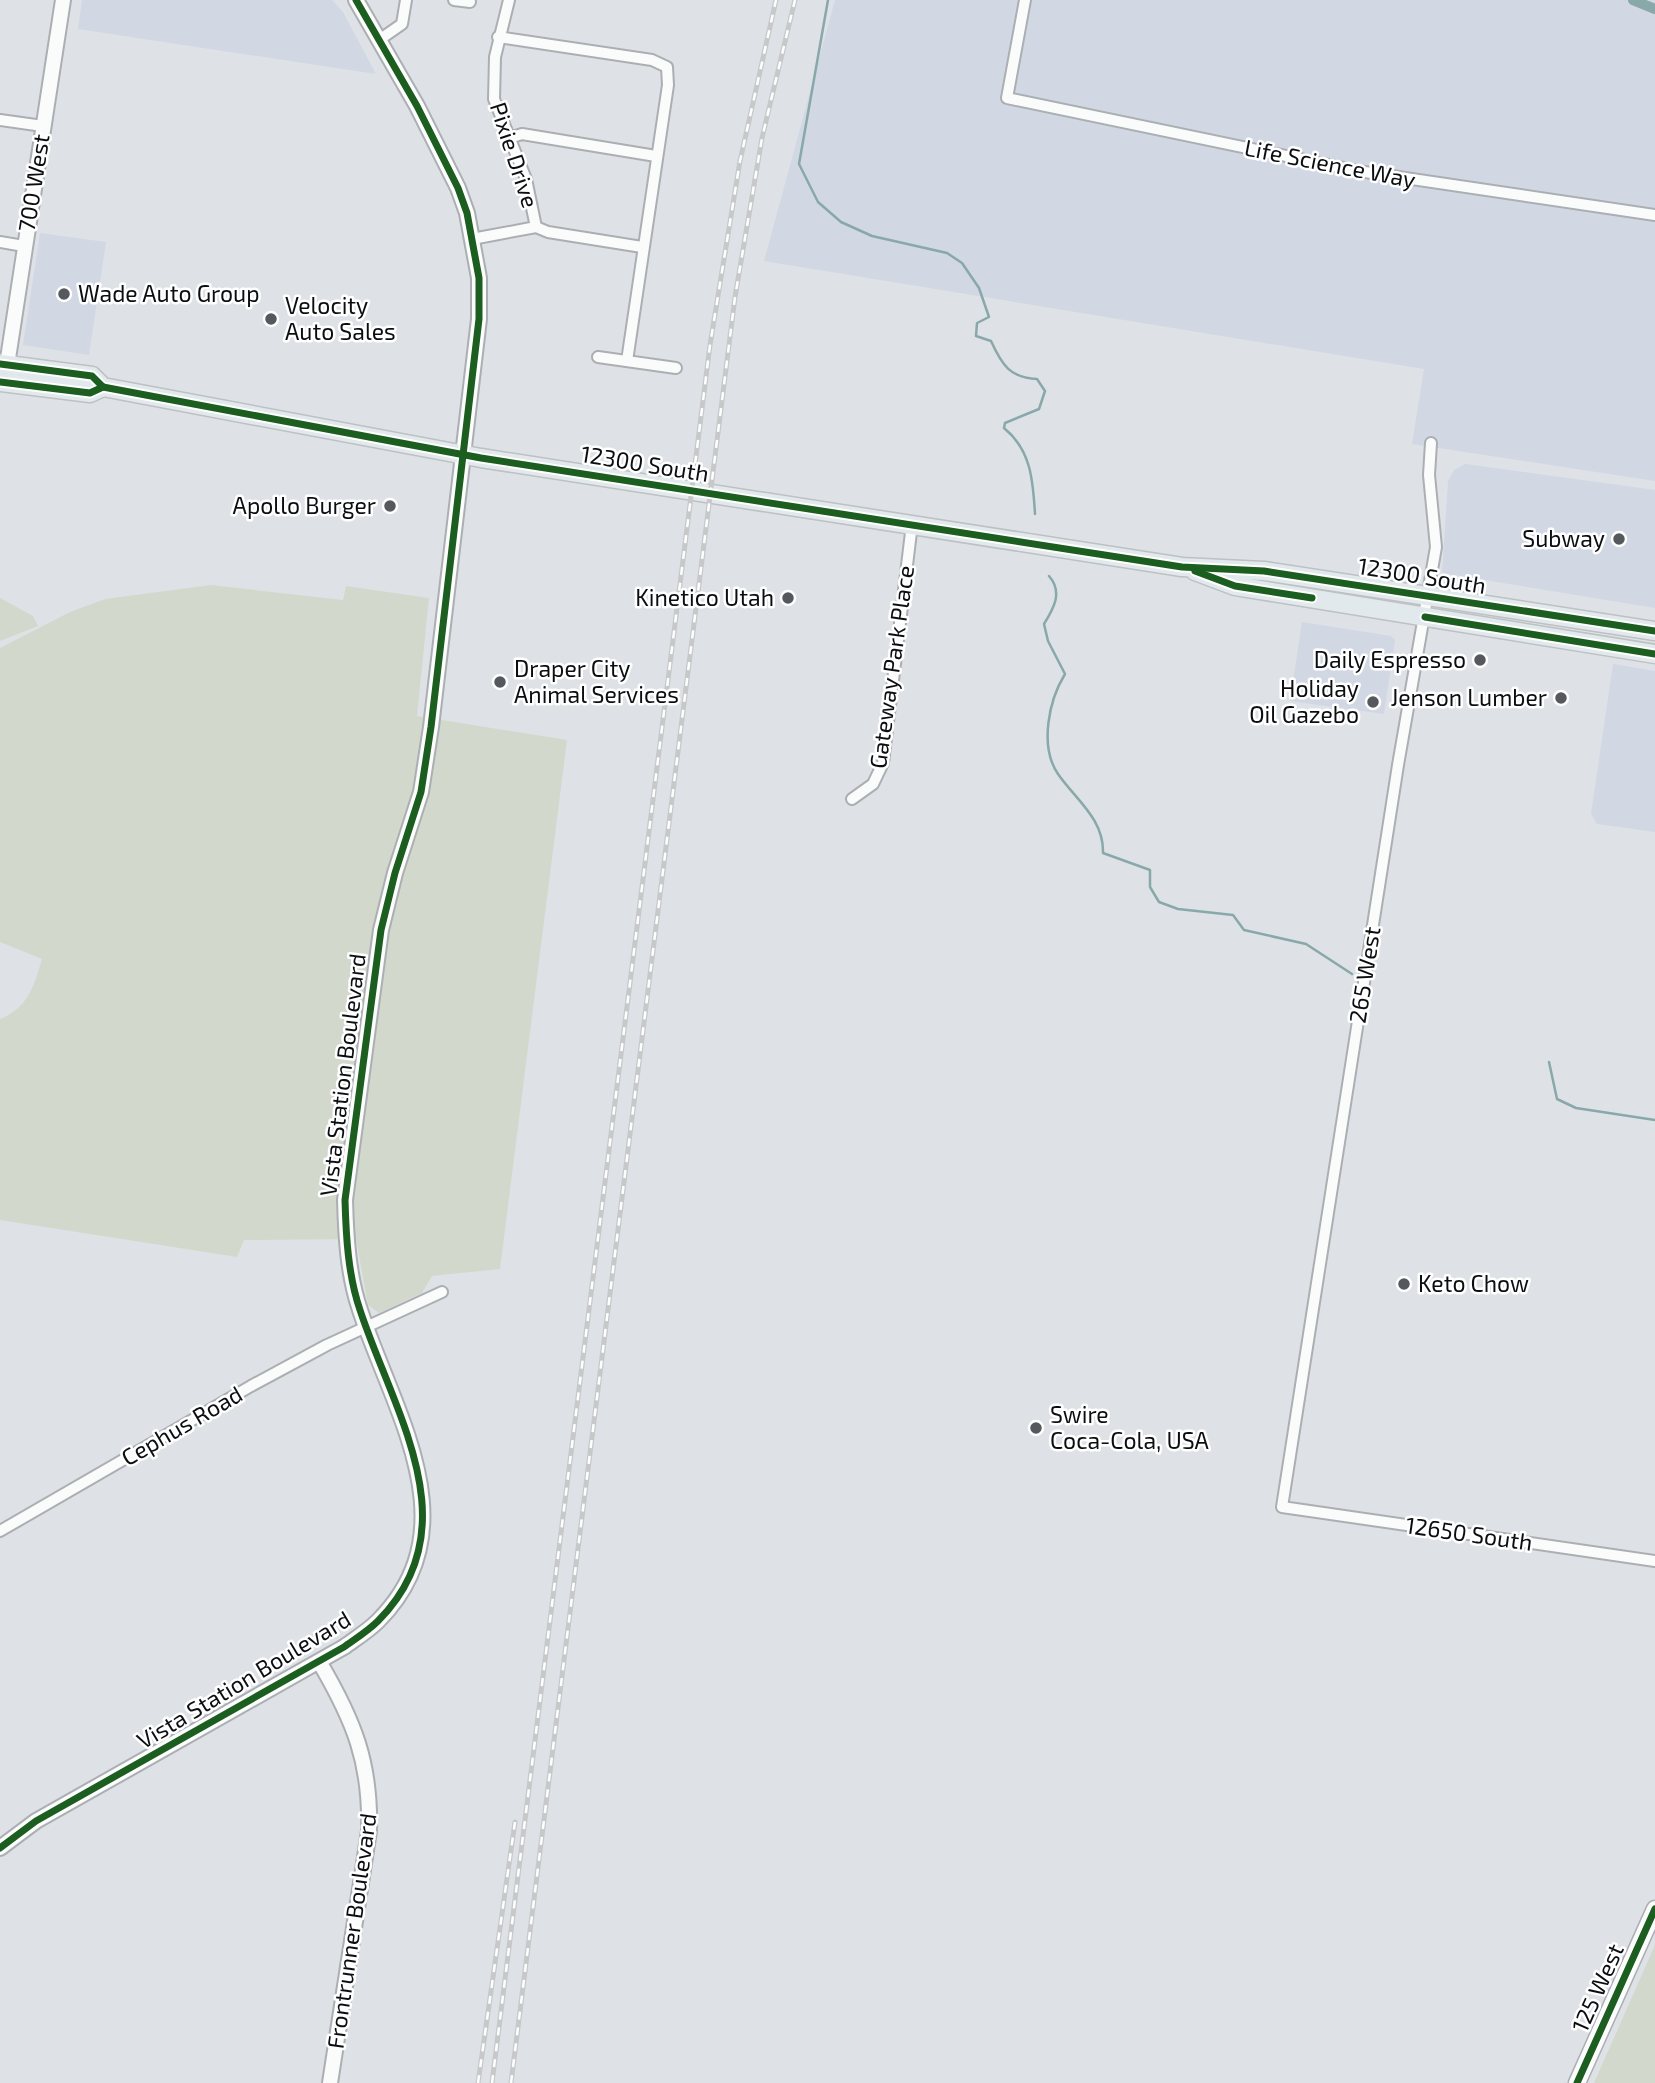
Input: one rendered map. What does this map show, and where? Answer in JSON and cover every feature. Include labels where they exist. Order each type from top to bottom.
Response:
[{"type":"main road","name":"12300 South","points":[[2,370],[92,376],[103,387],[461,455],[1182,567],[1264,571],[1655,631]]},
{"type":"main road","name":"12300 South","points":[[1182,567],[1235,586],[1655,654]]},
{"type":"main road","name":"125 West","points":[[1577,2083],[1655,1909]]},
{"type":"street","name":"700 West","points":[[2,370],[6,327],[24,246],[63,0]]},
{"type":"street","name":"Vista Station Boulevard","points":[[0,1848],[36,1821],[320,1663],[376,1623],[397,1599],[415,1565],[420,1540],[421,1491],[414,1454],[359,1308],[346,1241],[345,1200],[380,930],[421,792],[479,319],[479,278],[458,188],[417,106],[356,0]]},
{"type":"street","points":[[379,40],[402,24],[406,0]]},
{"type":"street","points":[[454,0],[470,2]]},
{"type":"street","name":"Pixie Drive","points":[[509,0],[498,37],[494,99],[526,179],[536,227]]},
{"type":"street","name":"Life Science Way","points":[[1025,0],[1007,98],[1358,171],[1655,215]]},
{"type":"street","points":[[498,37],[652,60],[667,67],[668,85],[626,361]]},
{"type":"street","points":[[0,120],[43,126]]},
{"type":"street","points":[[509,138],[522,134],[656,156]]},
{"type":"street","points":[[472,239],[536,227],[548,232],[642,247]]},
{"type":"street","points":[[0,242],[24,246]]},
{"type":"street","points":[[598,356],[676,368]]},
{"type":"street","name":"265 West","points":[[1282,1507],[1398,765],[1436,547],[1429,475],[1431,443]]},
{"type":"street","name":"Gateway Park Place","points":[[852,799],[873,784],[883,763],[912,524]]},
{"type":"street","name":"Cephus Road","points":[[0,1531],[251,1386],[327,1345],[367,1329],[442,1292]]},
{"type":"street","name":"12650 South","points":[[1282,1507],[1655,1561]]},
{"type":"street","name":"Frontrunner Boulevard","points":[[320,1663],[354,1728],[366,1762],[370,1799],[369,1831],[330,2083]]},
{"type":"shaded area","points":[[82,0],[332,0],[343,12],[376,74],[78,29]]},
{"type":"shaded area","points":[[835,0],[1655,0],[1655,481],[1412,444],[1424,369],[764,261]]},
{"type":"shaded area","name":"Wade Auto Group","points":[[40,233],[106,242],[89,355],[23,345]]},
{"type":"shaded area","points":[[1465,464],[1655,490],[1655,608],[1442,573],[1448,481],[1454,470]]},
{"type":"shaded area","points":[[211,585],[343,600],[346,586],[429,598],[417,716],[567,740],[500,1269],[432,1276],[422,1293],[379,1313],[368,1305],[356,1239],[244,1240],[237,1257],[0,1220],[0,1019],[17,1009],[28,995],[42,959],[0,942],[0,648],[70,612],[105,599]]},
{"type":"shaded area","points":[[0,598],[33,616],[38,626],[0,641]]},
{"type":"shaded area","points":[[1302,622],[1391,636],[1395,640],[1384,714],[1290,701]]},
{"type":"shaded area","points":[[1613,664],[1655,671],[1655,832],[1597,824],[1591,814]]},
{"type":"shaded area","points":[[1655,1945],[1655,2083],[1594,2083]]},
{"type":"waterway","points":[[828,0],[799,164],[818,202],[841,222],[872,236],[947,253],[962,263],[979,288],[989,317],[977,323],[976,336],[991,341],[999,357],[1013,373],[1037,379],[1045,391],[1039,409],[1005,423],[1004,428],[1020,446],[1029,467],[1035,514]]},
{"type":"waterway","points":[[1633,0],[1655,9]]},
{"type":"waterway","points":[[1049,576],[1056,588],[1056,600],[1044,624],[1048,641],[1065,674],[1054,697],[1048,723],[1049,750],[1058,774],[1094,820],[1099,830],[1103,853],[1150,870],[1150,887],[1159,902],[1178,909],[1233,915],[1244,930],[1306,944],[1352,974]]},
{"type":"waterway","points":[[1549,1062],[1557,1099],[1576,1108],[1655,1120]]},
{"type":"railway","points":[[492,2083],[710,345],[740,161],[776,0]]},
{"type":"railway","points":[[511,2083],[735,297],[762,138],[795,0]]},
{"type":"railway","points":[[478,2083],[515,1822]]},
{"type":"cycle path","points":[[0,1848],[36,1821],[361,1635],[378,1621],[406,1585],[419,1547],[422,1508],[417,1468],[405,1428],[356,1297],[348,1255],[345,1200],[381,930],[395,873],[421,792],[431,727],[479,319],[479,278],[467,213],[458,188],[417,106],[356,0]]},
{"type":"cycle path","points":[[0,364],[92,376],[103,387],[481,458],[1182,567],[1264,571],[1655,631]]},
{"type":"cycle path","points":[[0,382],[90,393],[103,387]]},
{"type":"cycle path","points":[[1195,571],[1235,586],[1312,598]]},
{"type":"cycle path","points":[[1425,617],[1655,654]]},
{"type":"cycle path","points":[[1577,2083],[1655,1909]]},
{"type":"place","name":"Wade Auto Group","points":[[64,294]]},
{"type":"place","name":"Velocity Auto Sales","points":[[271,319]]},
{"type":"place","name":"Apollo Burger","points":[[390,506]]},
{"type":"place","name":"Subway","points":[[1619,539]]},
{"type":"place","name":"Kinetico Utah","points":[[788,598]]},
{"type":"place","name":"Daily Espresso","points":[[1480,660]]},
{"type":"place","name":"Draper City Animal Services","points":[[500,682]]},
{"type":"place","name":"Jenson Lumber","points":[[1561,698]]},
{"type":"place","name":"Holiday Oil Gazebo","points":[[1373,702]]},
{"type":"place","name":"Keto Chow","points":[[1404,1284]]},
{"type":"place","name":"Swire Coca-Cola, USA","points":[[1036,1428]]}]
